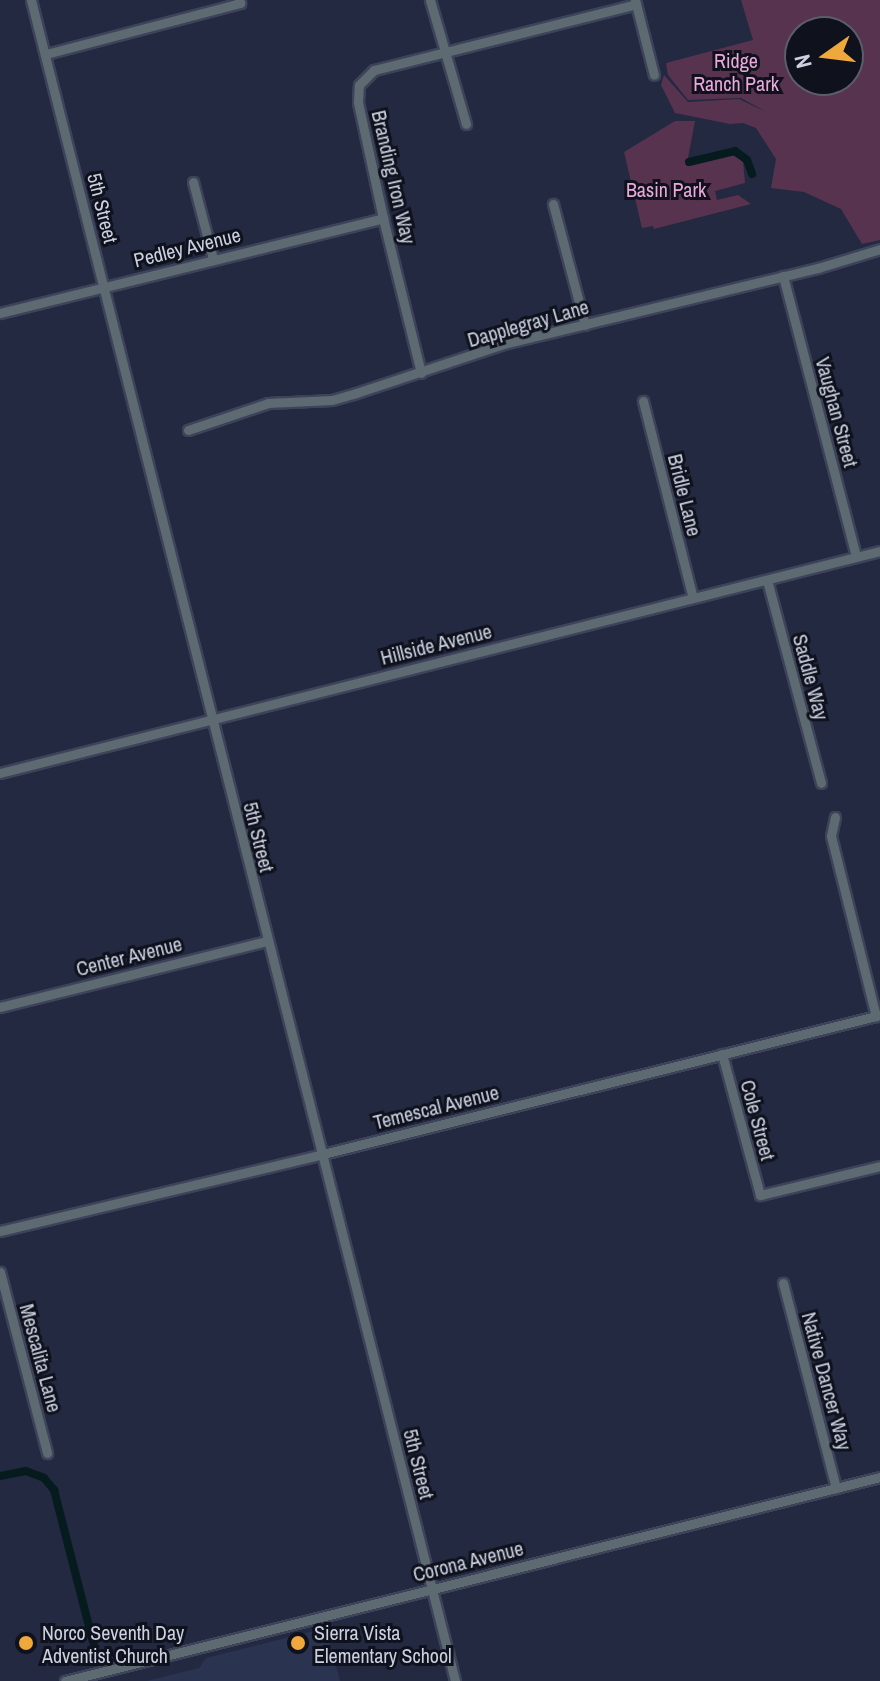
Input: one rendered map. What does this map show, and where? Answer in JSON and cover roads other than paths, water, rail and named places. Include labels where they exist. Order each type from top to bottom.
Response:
[{"type":"street","name":"5th Street","points":[[31,0],[455,1681]]},
{"type":"street","points":[[430,0],[466,124]]},
{"type":"street","points":[[46,54],[240,1]]},
{"type":"street","points":[[635,2],[654,75]]},
{"type":"street","name":"Branding Iron Way","points":[[421,373],[358,102],[359,85],[374,70],[635,2]]},
{"type":"street","points":[[193,182],[213,259]]},
{"type":"street","points":[[553,204],[585,325]]},
{"type":"street","name":"Pedley Avenue","points":[[0,313],[383,218]]},
{"type":"street","name":"Dapplegray Lane","points":[[188,430],[268,403],[332,400],[503,344],[783,276],[880,249]]},
{"type":"street","name":"Vaughan Street","points":[[783,276],[856,557]]},
{"type":"street","name":"Bridle Lane","points":[[643,401],[693,598]]},
{"type":"street","name":"Hillside Avenue","points":[[0,773],[880,551]]},
{"type":"street","name":"Saddle Way","points":[[767,580],[821,783]]},
{"type":"street","points":[[835,817],[831,836],[878,1015]]},
{"type":"street","name":"Center Avenue","points":[[0,1007],[267,941]]},
{"type":"street","name":"Temescal Avenue","points":[[0,1231],[878,1015]]},
{"type":"street","name":"Cole Street","points":[[722,1054],[760,1195],[880,1166]]},
{"type":"street","name":"Mescalita Lane","points":[[0,1272],[47,1453]]},
{"type":"street","name":"Native Dancer Way","points":[[783,1283],[836,1488]]},
{"type":"street","name":"Corona Avenue","points":[[65,1681],[880,1477]]},
{"type":"waterway","points":[[689,162],[735,151],[747,160],[752,174]]},
{"type":"waterway","points":[[0,1476],[26,1471],[44,1478],[54,1490],[94,1646]]},
{"type":"place","name":"Norco Seventh Day Adventist Church","points":[[26,1643]]},
{"type":"place","name":"Sierra Vista Elementary School","points":[[298,1643]]},
{"type":"park label","name":"Ridge Ranch Park","points":[[736,72]]},
{"type":"park label","name":"Basin Park","points":[[666,189]]}]
